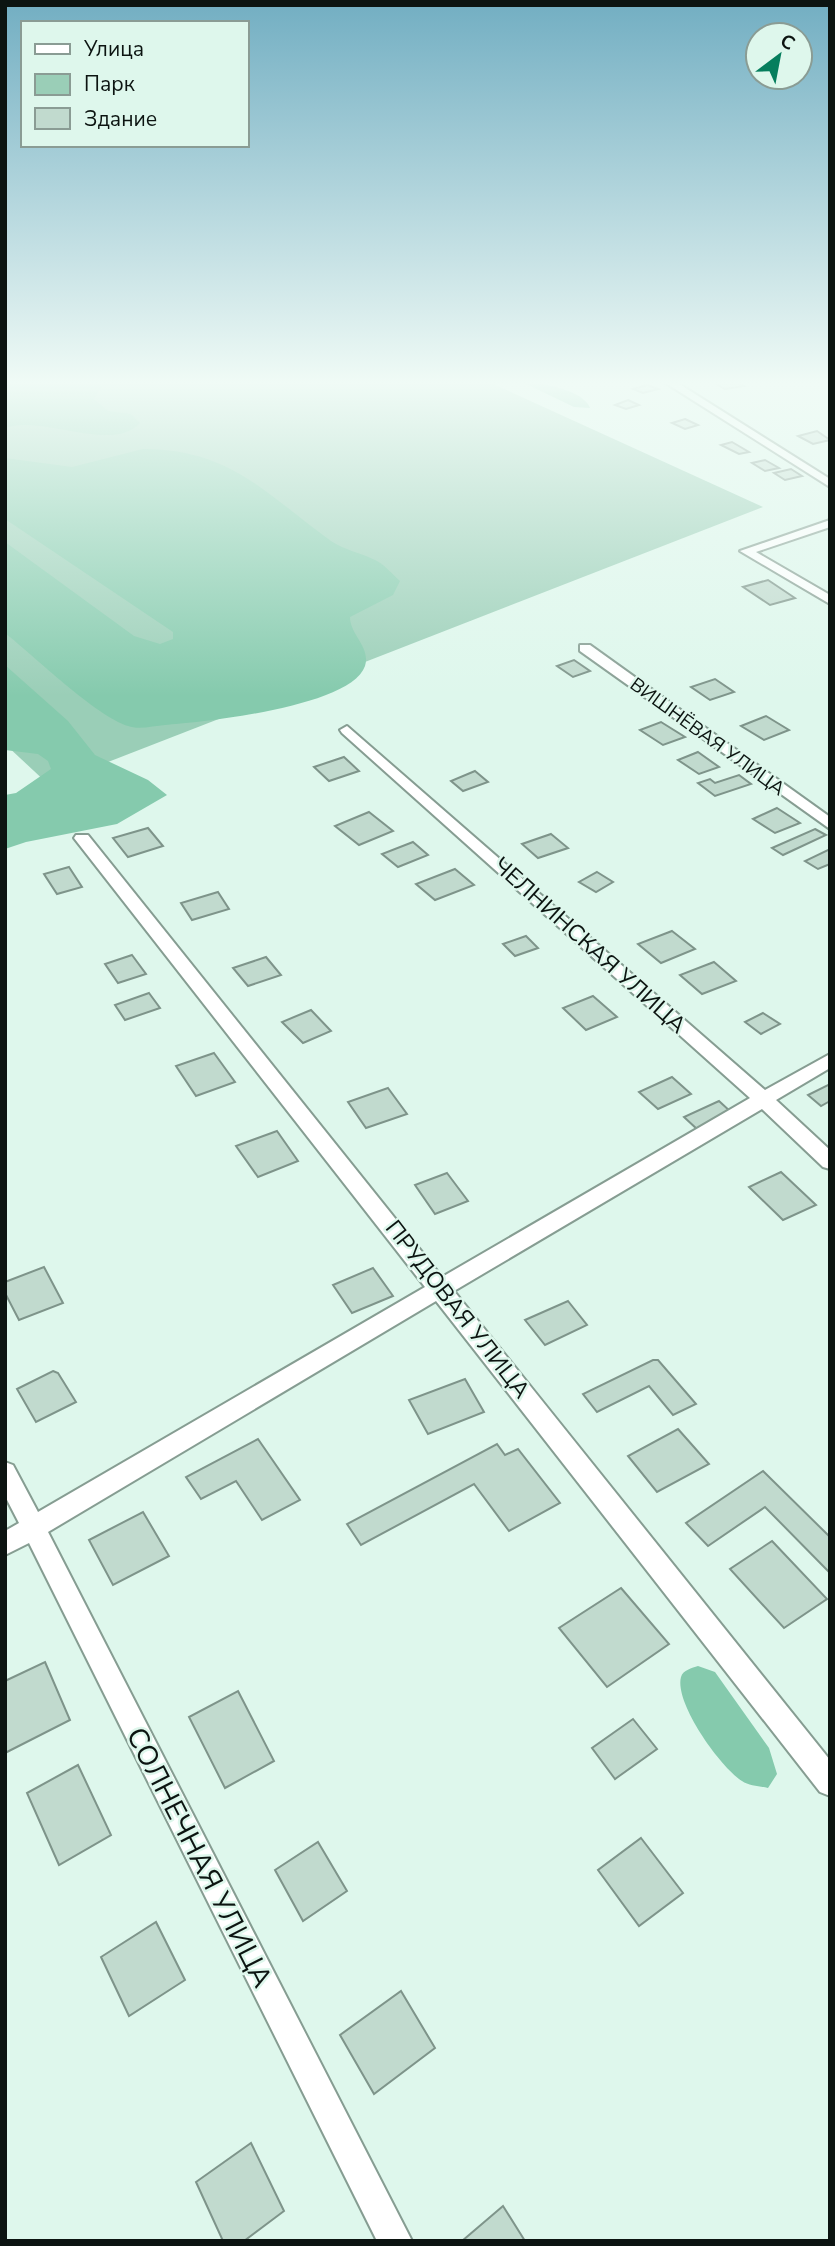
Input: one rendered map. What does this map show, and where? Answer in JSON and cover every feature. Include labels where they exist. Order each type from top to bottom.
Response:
[{"type":"street","points":[[830,523],[747,551],[830,600]]},
{"type":"street","name":"ВИШНЁВАЯ УЛИЦА","points":[[585,648],[830,824]]},
{"type":"street","name":"ЧЕЛНИНСКАЯ УЛИЦА","points":[[347,730],[763,1099],[830,1162]]},
{"type":"street","name":"ПРУДОВАЯ УЛИЦА","points":[[82,838],[441,1287],[830,1782]]},
{"type":"street","points":[[5,1544],[830,1060]]},
{"type":"street","name":"СОЛНЕЧНАЯ УЛИЦА","points":[[5,1472],[395,2241]]},
{"type":"green space","points":[[5,487],[719,487],[763,507],[49,785],[5,744]]},
{"type":"green space","points":[[5,487],[259,487],[331,541],[378,562],[400,581],[393,595],[350,617],[353,630],[365,653],[365,666],[354,680],[333,692],[306,702],[241,716],[132,727],[99,710],[5,633],[5,542],[134,636],[160,644],[173,639],[173,632],[5,519]]},
{"type":"green space","points":[[5,665],[68,721],[95,755],[148,780],[167,795],[117,824],[26,842],[5,849],[5,795],[16,793],[51,769],[48,761],[38,754],[5,750]]},
{"type":"green space","points":[[698,1666],[715,1672],[769,1748],[777,1774],[768,1788],[748,1784],[733,1774],[701,1734],[681,1688],[682,1675]]},
{"type":"building","points":[[768,580],[795,598],[770,605],[743,587]]},
{"type":"building","points":[[574,660],[590,671],[573,677],[557,666]]},
{"type":"building","points":[[715,679],[734,692],[710,700],[691,687]]},
{"type":"building","points":[[766,716],[789,730],[764,740],[741,726]]},
{"type":"building","points":[[661,722],[685,737],[663,745],[640,730]]},
{"type":"building","points":[[698,752],[719,767],[699,774],[678,760]]},
{"type":"building","points":[[344,757],[359,771],[329,781],[314,767]]},
{"type":"building","points":[[475,771],[488,782],[463,791],[451,781]]},
{"type":"building","points":[[739,775],[751,784],[715,796],[698,783],[710,779],[715,783]]},
{"type":"building","points":[[777,808],[800,823],[775,833],[753,819]]},
{"type":"building","points":[[369,812],[393,831],[359,845],[335,826]]},
{"type":"building","points":[[148,828],[163,846],[128,857],[113,838]]},
{"type":"building","points":[[815,829],[826,835],[783,855],[772,848]]},
{"type":"building","points":[[551,834],[568,848],[538,858],[522,844]]},
{"type":"building","points":[[413,842],[428,855],[398,867],[382,854]]},
{"type":"building","points":[[830,849],[830,864],[818,869],[805,861]]},
{"type":"building","points":[[69,867],[82,887],[57,894],[44,874]]},
{"type":"building","points":[[455,869],[474,885],[435,900],[416,884]]},
{"type":"building","points":[[597,872],[613,882],[596,892],[579,882]]},
{"type":"building","points":[[218,892],[229,909],[192,920],[181,903]]},
{"type":"building","points":[[672,931],[695,949],[661,963],[638,944]]},
{"type":"building","points":[[526,936],[538,948],[515,956],[503,944]]},
{"type":"building","points":[[132,955],[146,974],[118,983],[105,964]]},
{"type":"building","points":[[266,957],[281,975],[248,986],[233,968]]},
{"type":"building","points":[[714,962],[736,981],[702,994],[680,975]]},
{"type":"building","points":[[149,993],[160,1008],[125,1020],[115,1005]]},
{"type":"building","points":[[593,996],[617,1017],[586,1030],[563,1008]]},
{"type":"building","points":[[311,1010],[331,1031],[303,1043],[282,1022]]},
{"type":"building","points":[[763,1013],[780,1024],[761,1034],[745,1022]]},
{"type":"building","points":[[214,1053],[235,1082],[196,1096],[176,1066]]},
{"type":"building","points":[[672,1077],[691,1094],[658,1109],[639,1092]]},
{"type":"building","points":[[830,1084],[830,1101],[821,1106],[808,1095]]},
{"type":"building","points":[[388,1088],[407,1114],[366,1128],[348,1102]]},
{"type":"building","points":[[719,1101],[732,1113],[698,1130],[684,1117]]},
{"type":"building","points":[[277,1131],[298,1161],[258,1177],[236,1146]]},
{"type":"building","points":[[781,1172],[816,1205],[783,1220],[749,1187]]},
{"type":"building","points":[[447,1173],[468,1201],[435,1214],[415,1185]]},
{"type":"building","points":[[44,1267],[63,1303],[19,1320],[5,1293],[5,1282]]},
{"type":"building","points":[[373,1268],[393,1296],[352,1313],[333,1285]]},
{"type":"building","points":[[568,1301],[587,1325],[545,1345],[525,1320]]},
{"type":"building","points":[[658,1360],[696,1404],[673,1415],[649,1386],[597,1412],[583,1394]]},
{"type":"building","points":[[53,1371],[58,1373],[76,1402],[36,1422],[17,1389]]},
{"type":"building","points":[[465,1379],[484,1412],[428,1434],[409,1400]]},
{"type":"building","points":[[678,1429],[709,1464],[657,1492],[628,1456]]},
{"type":"building","points":[[258,1439],[300,1500],[262,1520],[236,1481],[201,1499],[186,1477]]},
{"type":"building","points":[[497,1444],[505,1455],[518,1449],[560,1503],[509,1531],[474,1484],[361,1545],[347,1524]]},
{"type":"building","points":[[763,1471],[830,1537],[830,1573],[765,1507],[708,1546],[686,1523]]},
{"type":"building","points":[[143,1512],[169,1556],[113,1585],[89,1540]]},
{"type":"building","points":[[772,1541],[827,1599],[784,1628],[730,1569]]},
{"type":"building","points":[[621,1588],[669,1644],[607,1687],[559,1628]]},
{"type":"building","points":[[45,1662],[70,1720],[5,1753],[5,1681]]},
{"type":"building","points":[[238,1691],[274,1761],[225,1788],[189,1717]]},
{"type":"building","points":[[633,1719],[657,1749],[615,1779],[592,1748]]},
{"type":"building","points":[[78,1765],[111,1835],[59,1865],[27,1793]]},
{"type":"building","points":[[641,1838],[683,1893],[639,1926],[598,1870]]},
{"type":"building","points":[[318,1842],[347,1891],[303,1921],[275,1870]]},
{"type":"building","points":[[156,1922],[185,1980],[129,2016],[101,1957]]},
{"type":"building","points":[[401,1991],[435,2048],[374,2094],[340,2035]]},
{"type":"building","points":[[251,2143],[284,2211],[244,2241],[223,2241],[196,2182]]},
{"type":"building","points":[[503,2206],[525,2241],[462,2241]]}]
